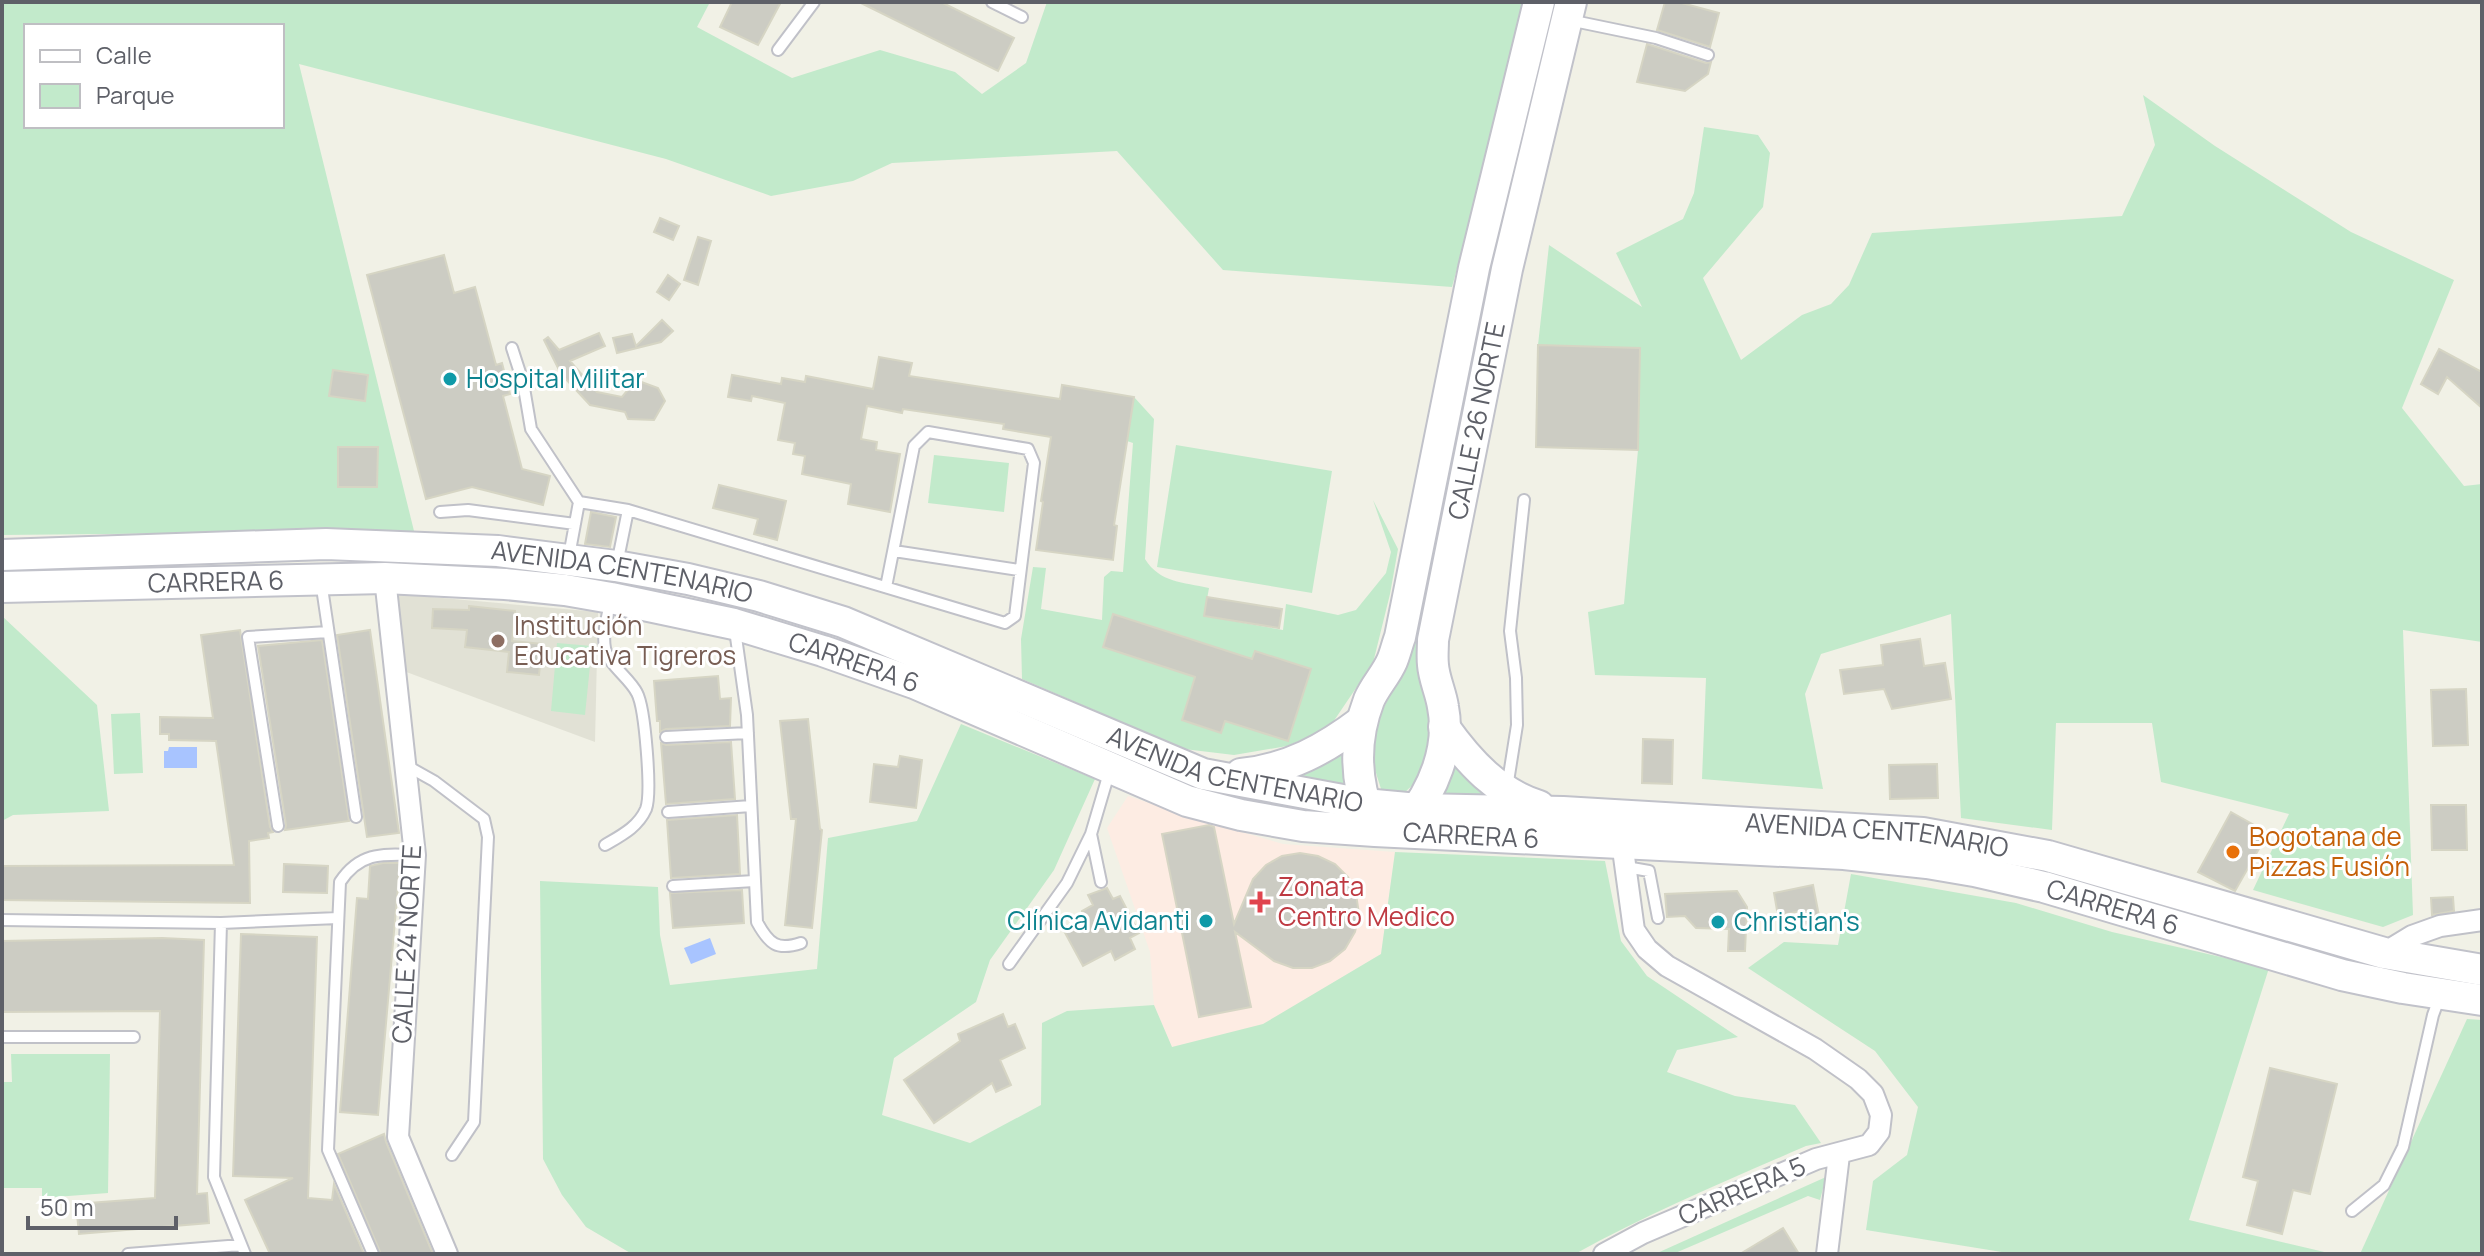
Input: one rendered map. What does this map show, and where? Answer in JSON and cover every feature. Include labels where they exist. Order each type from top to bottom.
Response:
[{"type":"main road","name":"CALLE 26 NORTE","points":[[1538,9],[1474,268],[1400,637],[1391,663],[1370,697],[1362,721],[1358,762],[1379,822],[1418,809],[1432,783],[1441,755],[1444,709],[1433,667],[1433,640],[1507,269],[1568,15]]},
{"type":"main road","name":"AVENIDA CENTENARIO","points":[[2,555],[326,544],[498,551],[616,566],[759,596],[843,622],[1203,774],[1379,822],[1418,809],[1563,812],[1896,831],[1968,840],[2048,856],[2384,953],[2482,970]]},
{"type":"main road","name":"CARRERA 6","points":[[2,587],[385,578],[565,590],[734,624],[823,651],[914,683],[1187,801],[1241,815],[1303,826],[1379,822],[1624,854],[1844,854],[1974,871],[2044,887],[2342,975],[2482,1000]]},
{"type":"main road","points":[[1203,774],[1232,775],[1288,765],[1314,754],[1362,721]]},
{"type":"main road","points":[[1444,727],[1483,774],[1507,792],[1563,812]]},
{"type":"street","points":[[611,598],[616,566]]},
{"type":"street","name":"CALLE 24 NORTE","points":[[385,578],[415,855],[398,1137],[447,1254]]},
{"type":"street","name":"CARRERA 5","points":[[1604,1254],[1643,1233],[1816,1159],[1839,1155],[1874,1138],[1881,1115],[1873,1094],[1858,1079],[1815,1049],[1667,966],[1647,949],[1634,930],[1624,854]]},
{"type":"street","points":[[2384,953],[2412,936],[2440,926],[2482,920]]},
{"type":"street","points":[[1827,1254],[1839,1155]]},
{"type":"lane","points":[[778,50],[814,2]]},
{"type":"lane","points":[[992,2],[1022,17]]},
{"type":"lane","points":[[1568,15],[1708,55]]},
{"type":"lane","points":[[512,348],[523,382],[531,429],[579,502],[569,560]]},
{"type":"lane","points":[[579,502],[628,510],[1005,623],[1015,616],[1034,463],[1028,449],[928,432],[914,446],[886,587]]},
{"type":"lane","points":[[1507,792],[1517,725],[1516,678],[1510,631],[1524,500]]},
{"type":"lane","points":[[440,512],[468,510],[575,524]]},
{"type":"lane","points":[[616,566],[628,510]]},
{"type":"lane","points":[[894,551],[1019,570]]},
{"type":"lane","points":[[320,578],[356,817]]},
{"type":"lane","points":[[605,845],[633,829],[645,811],[649,797],[638,694],[604,647],[611,598]]},
{"type":"lane","points":[[734,624],[748,733],[757,922],[764,935],[774,944],[786,948],[801,943]]},
{"type":"lane","points":[[278,826],[248,637],[328,632]]},
{"type":"lane","points":[[666,737],[748,733]]},
{"type":"lane","points":[[405,765],[434,781],[484,819],[488,837],[474,1122],[452,1155]]},
{"type":"lane","points":[[1009,964],[1067,883],[1091,834],[1111,768]]},
{"type":"lane","points":[[668,812],[751,806]]},
{"type":"lane","points":[[1091,834],[1101,882]]},
{"type":"lane","points":[[1624,854],[1649,871],[1658,918]]},
{"type":"lane","points":[[373,1254],[328,1150],[340,882],[349,868],[364,858],[415,855]]},
{"type":"lane","points":[[673,886],[754,881]]},
{"type":"lane","points":[[2,920],[221,923],[338,918]]},
{"type":"lane","points":[[128,1254],[243,1250],[214,1177],[221,923]]},
{"type":"lane","points":[[2352,1211],[2384,1185],[2403,1147],[2433,1015],[2441,994]]},
{"type":"lane","points":[[2,1037],[134,1037]]},
{"type":"shaded area","name":"Institución Educativa Tigreros","points":[[397,594],[598,612],[595,742],[401,670]]},
{"type":"shaded area","name":"Zonata Centro Medico","points":[[1128,796],[1283,844],[1395,852],[1381,954],[1263,1025],[1172,1047],[1154,1005],[1150,952],[1107,828]]},
{"type":"green space","points":[[2,2],[710,2],[697,27],[792,78],[880,50],[955,72],[982,94],[1026,63],[1047,2],[1522,2],[1511,69],[1452,287],[1223,270],[1117,151],[892,163],[853,181],[771,196],[666,159],[299,64],[414,531],[2,535]]},
{"type":"green space","points":[[2143,95],[2215,146],[2351,232],[2454,280],[2402,408],[2464,486],[2482,484],[2482,642],[2403,630],[2413,915],[2383,927],[2253,890],[2289,814],[2161,782],[2152,723],[2056,723],[2052,830],[1961,818],[1951,614],[1821,654],[1805,694],[1823,789],[1702,779],[1706,678],[1595,675],[1588,612],[1624,604],[1638,450],[1640,348],[1538,345],[1549,245],[1642,307],[1616,253],[1683,219],[1694,193],[1704,127],[1758,135],[1770,153],[1763,207],[1703,278],[1741,360],[1802,315],[1831,304],[1849,285],[1872,233],[2122,216],[2155,145]]},
{"type":"green space","points":[[1488,267],[1493,267],[1432,724],[1432,745],[1417,781],[1404,793],[1382,792],[1373,759],[1374,737],[1386,702],[1410,659]]},
{"type":"green space","points":[[1134,397],[1154,419],[1145,559],[1165,577],[1209,588],[1204,616],[1283,630],[1286,604],[1338,615],[1356,610],[1386,573],[1391,552],[1373,500],[1398,549],[1390,594],[1373,663],[1329,728],[1287,746],[1234,755],[1184,749],[1022,679],[1021,639],[1033,567],[1046,568],[1041,609],[1102,620],[1104,577],[1111,571],[1123,572],[1133,443],[1127,441]]},
{"type":"green space","points":[[1176,445],[1332,471],[1312,593],[1157,567]]},
{"type":"green space","points":[[934,455],[1009,463],[1004,512],[928,503]]},
{"type":"green space","points":[[2,616],[97,705],[109,811],[13,815],[2,821]]},
{"type":"green space","points":[[557,643],[592,646],[585,715],[551,711]]},
{"type":"green space","points":[[140,713],[143,773],[114,774],[111,714]]},
{"type":"green space","points":[[961,724],[1095,779],[1054,870],[990,960],[976,1002],[894,1058],[882,1115],[970,1143],[1041,1105],[1042,1023],[1067,1011],[1154,1005],[1172,1047],[1263,1024],[1381,954],[1395,852],[1605,861],[1621,941],[1647,976],[1738,1037],[1677,1050],[1667,1072],[1735,1096],[1795,1105],[1821,1143],[1806,1146],[1689,1197],[1575,1254],[632,1254],[586,1227],[562,1195],[543,1159],[540,881],[658,887],[660,935],[670,985],[817,969],[828,838],[917,821]]},
{"type":"green space","points":[[1349,746],[1355,790],[1272,780]]},
{"type":"green space","points":[[1451,756],[1491,796],[1436,795]]},
{"type":"green space","points":[[1851,874],[2016,903],[2112,932],[2269,968],[2189,1220],[2333,1254],[2014,1254],[1866,1230],[1873,1181],[1907,1155],[1918,1107],[1875,1051],[1748,968],[1784,942],[1838,945]]},
{"type":"green space","points":[[2467,1019],[2482,1020],[2482,1254],[2360,1254]]},
{"type":"green space","points":[[11,1054],[110,1054],[108,1193],[42,1198],[42,1188],[2,1188],[2,1082],[12,1082]]},
{"type":"green space","points":[[1826,1177],[1820,1200],[1808,1196],[1673,1254],[1655,1254]]},
{"type":"water","points":[[169,747],[197,747],[197,768],[164,768],[164,751],[168,751]]},
{"type":"water","points":[[710,938],[716,954],[691,964],[684,948]]},
{"type":"building","points":[[732,2],[781,2],[758,45],[720,27]]},
{"type":"building","points":[[859,2],[941,2],[1014,38],[998,71]]},
{"type":"building","points":[[1665,2],[1678,2],[1719,13],[1710,47],[1657,30]]},
{"type":"building","points":[[1647,44],[1711,62],[1708,74],[1685,91],[1637,82]]},
{"type":"building","points":[[660,218],[679,226],[673,240],[654,232]]},
{"type":"building","points":[[698,237],[711,241],[698,285],[684,280]]},
{"type":"building","name":"Hospital Militar","points":[[444,255],[454,293],[475,287],[496,365],[502,363],[510,394],[503,396],[522,469],[550,476],[543,505],[472,487],[426,499],[367,275]]},
{"type":"building","points":[[668,275],[680,284],[669,300],[657,292]]},
{"type":"building","points":[[662,320],[673,331],[661,342],[617,353],[613,338],[632,334],[636,346]]},
{"type":"building","points":[[599,333],[605,346],[570,361],[597,392],[622,397],[636,380],[658,388],[665,401],[654,420],[628,419],[625,412],[590,405],[561,374],[544,340],[548,337],[559,350]]},
{"type":"building","points":[[1538,345],[1640,348],[1638,450],[1536,447]]},
{"type":"building","points":[[2439,349],[2482,372],[2482,408],[2447,377],[2438,394],[2421,384]]},
{"type":"building","points":[[879,357],[912,363],[909,376],[1060,399],[1062,385],[1134,397],[1114,525],[1117,526],[1113,560],[1036,550],[1051,437],[1003,429],[1004,424],[867,406],[861,439],[877,442],[876,450],[900,454],[890,512],[848,504],[851,484],[802,474],[805,456],[793,454],[795,443],[778,440],[785,403],[752,396],[751,401],[728,397],[732,375],[781,384],[782,378],[805,382],[806,376],[873,389]]},
{"type":"building","points":[[333,370],[368,375],[365,401],[329,396]]},
{"type":"building","points":[[338,447],[378,447],[377,487],[338,487]]},
{"type":"building","points":[[719,485],[786,501],[777,540],[754,534],[758,519],[713,508]]},
{"type":"building","points":[[591,512],[616,517],[610,547],[585,544]]},
{"type":"building","points":[[1207,597],[1282,609],[1279,628],[1204,616]]},
{"type":"building","points":[[469,606],[515,611],[512,641],[542,644],[539,675],[507,672],[509,652],[465,647],[467,630],[432,628],[433,609],[469,610]]},
{"type":"building","points":[[1113,614],[1252,659],[1255,651],[1311,669],[1288,741],[1225,721],[1221,733],[1182,720],[1195,677],[1103,647]]},
{"type":"building","points":[[240,630],[273,832],[268,833],[269,838],[249,841],[250,903],[2,900],[2,866],[234,865],[216,741],[169,740],[169,734],[160,734],[160,717],[213,718],[201,635]]},
{"type":"building","points":[[370,630],[399,833],[367,837],[337,635]]},
{"type":"building","points":[[1920,639],[1924,666],[1945,663],[1951,699],[1892,709],[1884,689],[1844,694],[1840,670],[1883,665],[1881,645]]},
{"type":"building","points":[[322,640],[349,821],[285,830],[258,646]]},
{"type":"building","points":[[718,676],[720,699],[731,698],[730,726],[666,729],[660,732],[654,681]]},
{"type":"building","points":[[2466,689],[2468,745],[2433,746],[2431,690]]},
{"type":"building","points":[[808,719],[822,830],[812,928],[785,925],[796,819],[791,819],[780,721]]},
{"type":"building","points":[[1643,739],[1673,740],[1672,784],[1642,783]]},
{"type":"building","points":[[731,742],[735,799],[666,804],[661,743]]},
{"type":"building","points":[[900,756],[922,760],[916,808],[870,802],[874,764],[898,767]]},
{"type":"building","points":[[1937,764],[1938,798],[1890,799],[1889,765]]},
{"type":"building","points":[[2431,805],[2466,805],[2467,850],[2432,850]]},
{"type":"building","name":"Bogotana de Pizzas Fusión","points":[[2231,812],[2268,833],[2235,891],[2198,872]]},
{"type":"building","points":[[737,815],[740,874],[671,878],[667,820]]},
{"type":"building","points":[[1209,825],[1214,827],[1234,924],[1253,879],[1266,865],[1282,856],[1300,853],[1318,856],[1335,864],[1348,877],[1356,894],[1359,914],[1355,932],[1345,949],[1330,961],[1312,968],[1293,968],[1274,961],[1235,932],[1251,1007],[1199,1017],[1162,834]]},
{"type":"building","points":[[400,863],[378,1115],[340,1112],[357,898],[368,899],[370,866]]},
{"type":"building","points":[[284,864],[328,866],[327,893],[283,892]]},
{"type":"building","points":[[1813,885],[1820,921],[1802,924],[1800,911],[1778,916],[1774,893]]},
{"type":"building","points":[[1107,888],[1113,899],[1120,896],[1139,933],[1130,938],[1135,949],[1115,960],[1111,951],[1083,966],[1064,931],[1083,921],[1082,911],[1093,905],[1088,895]]},
{"type":"building","points":[[742,890],[744,923],[673,928],[670,893]]},
{"type":"building","name":"Christian's","points":[[1737,891],[1747,907],[1745,951],[1728,951],[1729,929],[1696,928],[1685,916],[1667,917],[1665,894]]},
{"type":"building","points":[[2453,897],[2454,911],[2432,915],[2431,898]]},
{"type":"building","points":[[241,934],[317,937],[308,1198],[332,1200],[334,1184],[364,1254],[270,1254],[245,1200],[293,1178],[233,1176]]},
{"type":"building","points":[[204,940],[197,1194],[207,1193],[209,1223],[79,1234],[76,1204],[155,1198],[160,1011],[2,1012],[2,941]]},
{"type":"building","points":[[1003,1014],[1008,1027],[1015,1024],[1025,1048],[1000,1060],[1011,1085],[996,1092],[992,1083],[934,1123],[904,1080],[960,1041],[958,1034]]},
{"type":"building","points":[[2270,1068],[2337,1084],[2310,1194],[2293,1190],[2282,1234],[2247,1225],[2258,1181],[2243,1177]]},
{"type":"building","points":[[384,1134],[433,1254],[381,1254],[338,1154]]},
{"type":"building","points":[[1783,1228],[1799,1254],[1740,1254]]},
{"type":"place","name":"Hospital Militar","points":[[450,379]]},
{"type":"place","name":"Institución Educativa Tigreros","points":[[498,641]]},
{"type":"place","name":"Bogotana de Pizzas Fusión","points":[[2233,852]]},
{"type":"place","name":"Zonata Centro Medico","points":[[1260,902]]},
{"type":"place","name":"Clínica Avidanti","points":[[1206,921]]},
{"type":"place","name":"Christian's","points":[[1718,922]]}]
